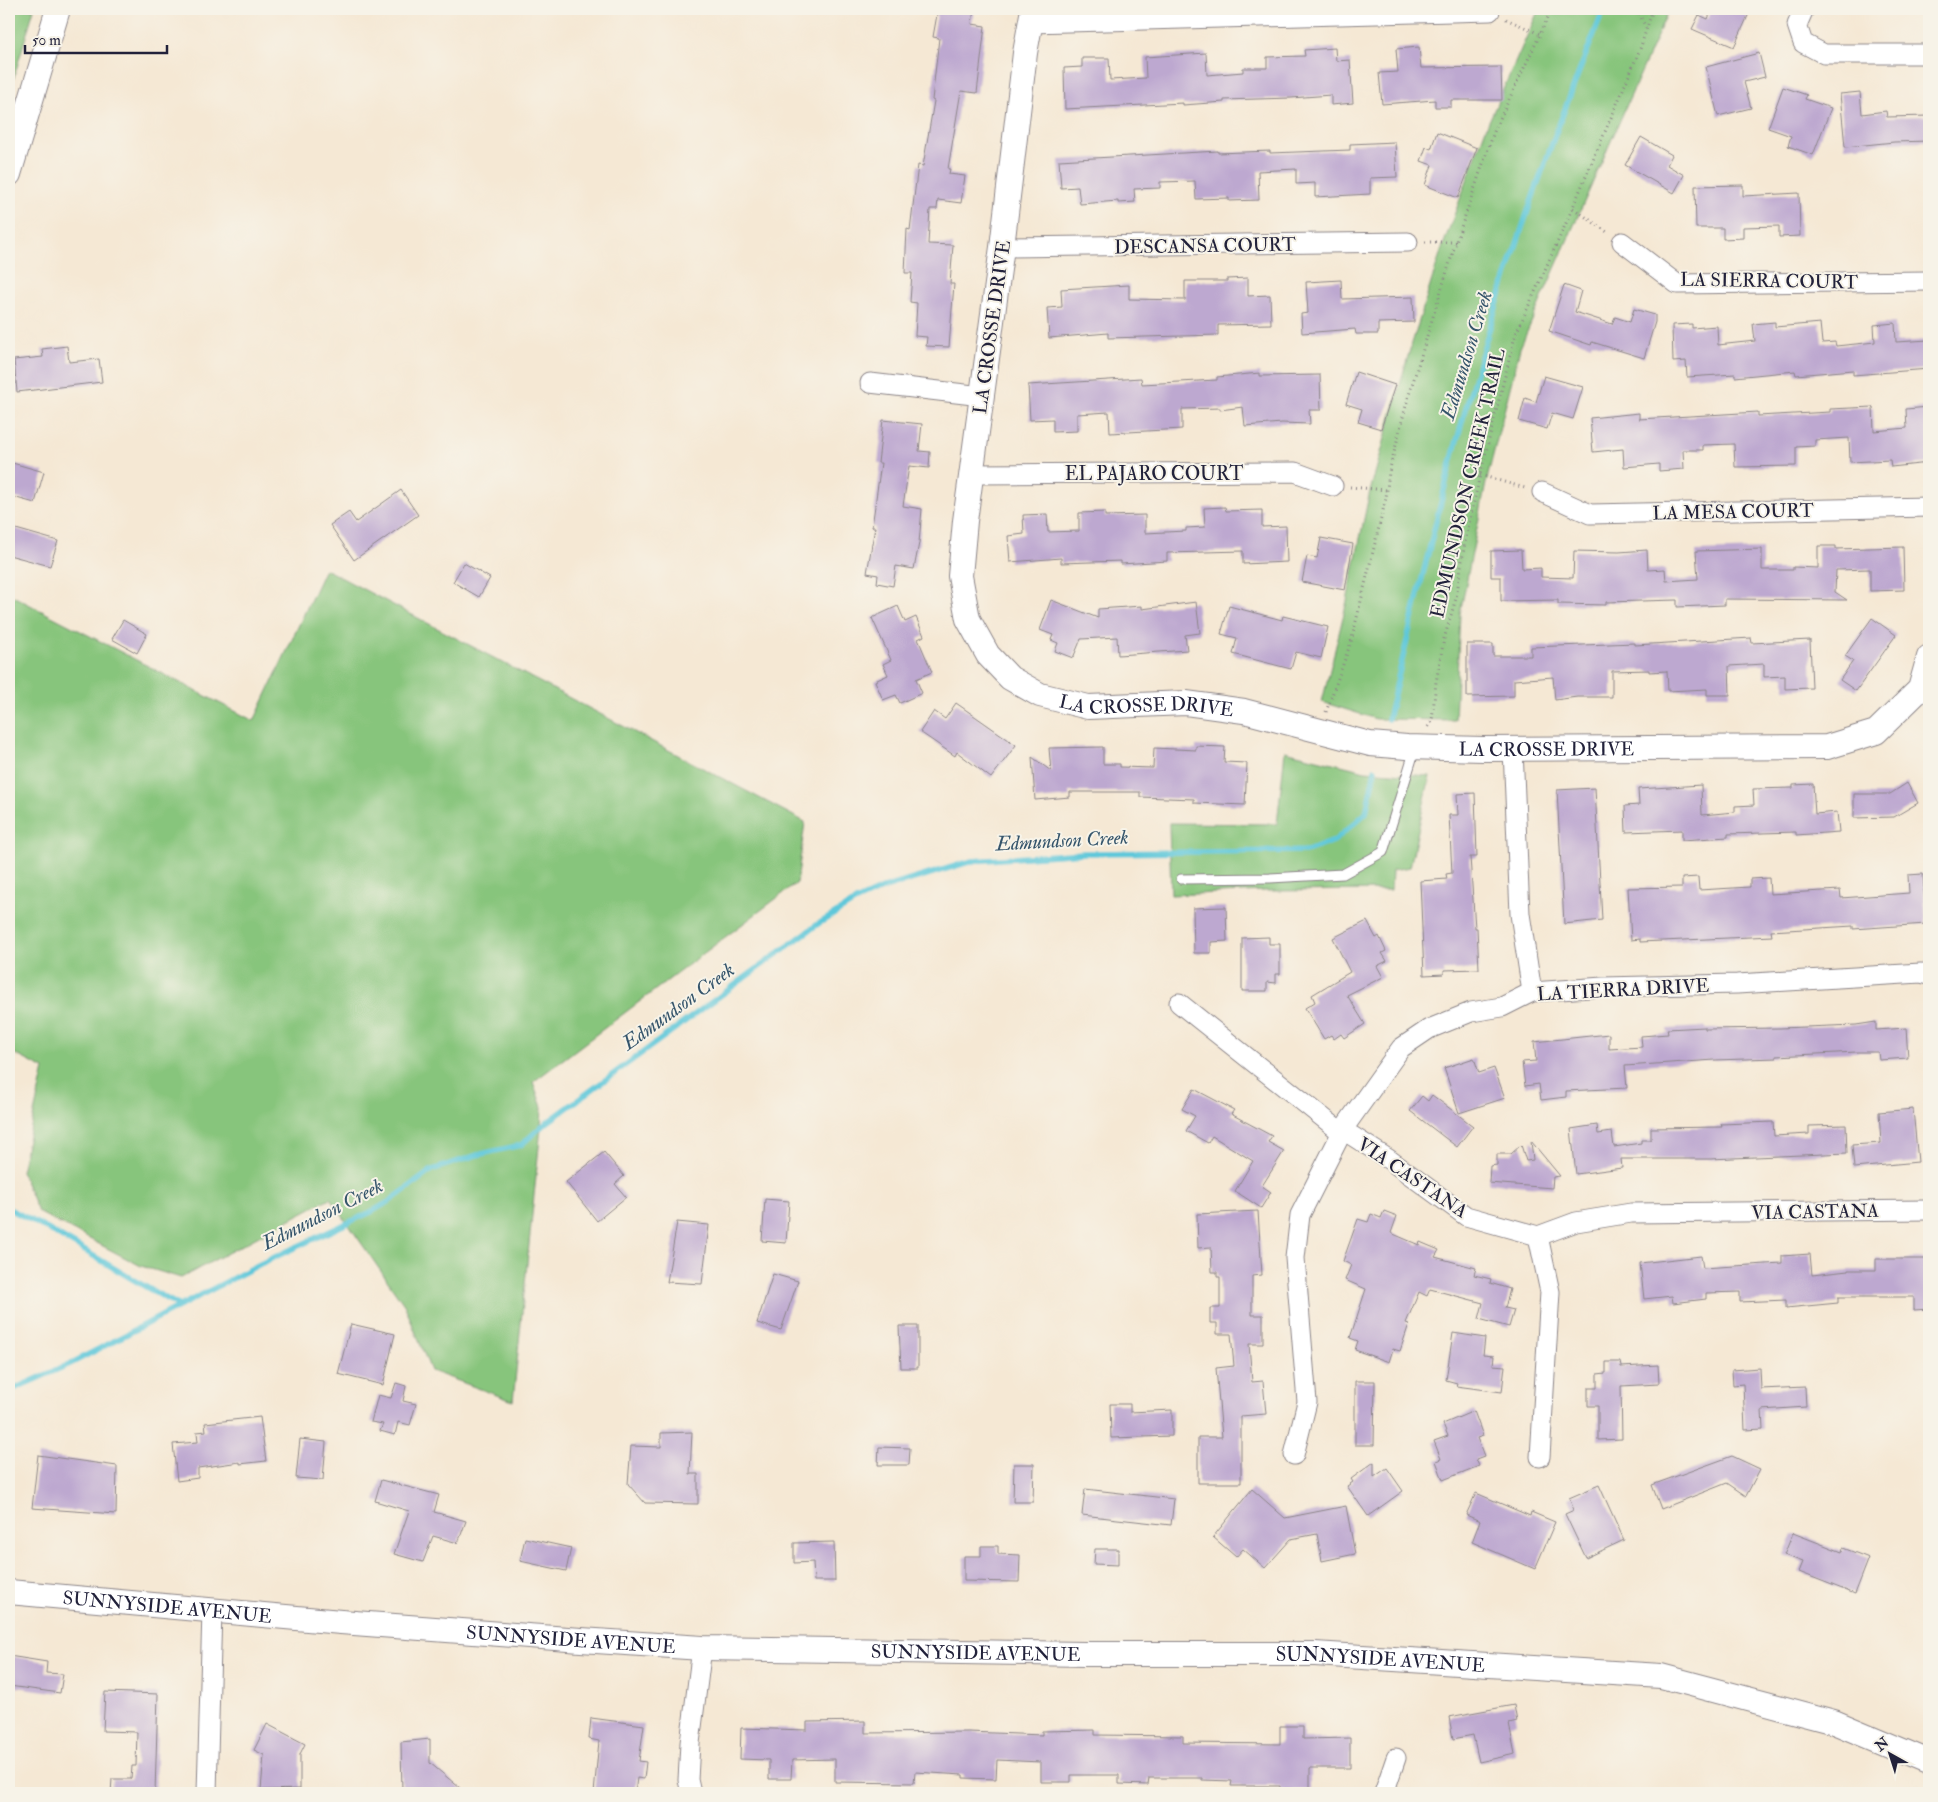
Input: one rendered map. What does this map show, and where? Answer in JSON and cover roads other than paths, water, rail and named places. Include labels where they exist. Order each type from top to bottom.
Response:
[{"type":"street","points":[[9,174],[58,9]]},
{"type":"street","points":[[1804,9],[1797,25],[1803,43],[1824,54],[1929,54]]},
{"type":"street","points":[[1032,16],[1490,11]]},
{"type":"street","name":"LA CROSSE DRIVE","points":[[1032,16],[1025,53],[1002,248],[971,474],[960,576],[968,619],[988,655],[1010,678],[1040,695],[1088,707],[1186,703],[1244,711],[1370,744],[1513,749],[1827,747],[1876,732],[1920,689],[1929,657]]},
{"type":"street","name":"DESCANSA COURT","points":[[1002,248],[1408,242]]},
{"type":"street","name":"LA SIERRA COURT","points":[[1622,242],[1677,284],[1929,281]]},
{"type":"street","points":[[870,383],[982,396]]},
{"type":"street","name":"EL PAJARO COURT","points":[[971,474],[1295,472],[1333,486]]},
{"type":"street","name":"LA MESA COURT","points":[[1542,492],[1590,514],[1929,507]]},
{"type":"street","points":[[1513,749],[1520,914],[1532,992]]},
{"type":"street","name":"LA TIERRA DRIVE","points":[[1294,1455],[1307,1402],[1295,1258],[1300,1215],[1342,1131],[1401,1048],[1429,1028],[1471,1012],[1502,1007],[1532,992],[1603,987],[1737,984],[1921,973],[1929,976]]},
{"type":"street","name":"VIA CASTANA","points":[[1178,1004],[1342,1131],[1387,1158],[1466,1216],[1538,1236],[1576,1222],[1631,1213],[1929,1210]]},
{"type":"street","points":[[1538,1236],[1550,1292],[1540,1457]]},
{"type":"street","name":"SUNNYSIDE AVENUE","points":[[9,1592],[496,1634],[702,1648],[1040,1653],[1315,1654],[1661,1676],[1834,1722],[1929,1762]]},
{"type":"street","points":[[206,1793],[212,1610]]},
{"type":"street","points":[[692,1793],[688,1780],[690,1743],[702,1648]]},
{"type":"street","points":[[1384,1793],[1396,1758]]},
{"type":"lane","points":[[1181,879],[1270,878],[1344,874],[1359,866],[1383,852],[1416,747]]},
{"type":"waterway","name":"Edmundson Creek","points":[[1388,719],[1452,459],[1493,317],[1545,162],[1604,9]]},
{"type":"waterway","name":"Edmundson Creek","points":[[9,1391],[70,1364],[260,1264],[373,1211],[432,1170],[477,1155],[521,1145],[541,1127],[818,924],[856,901],[884,888],[972,861],[1084,853],[1307,851],[1334,841],[1366,813],[1375,770]]},
{"type":"waterway","points":[[9,1209],[180,1306]]}]
